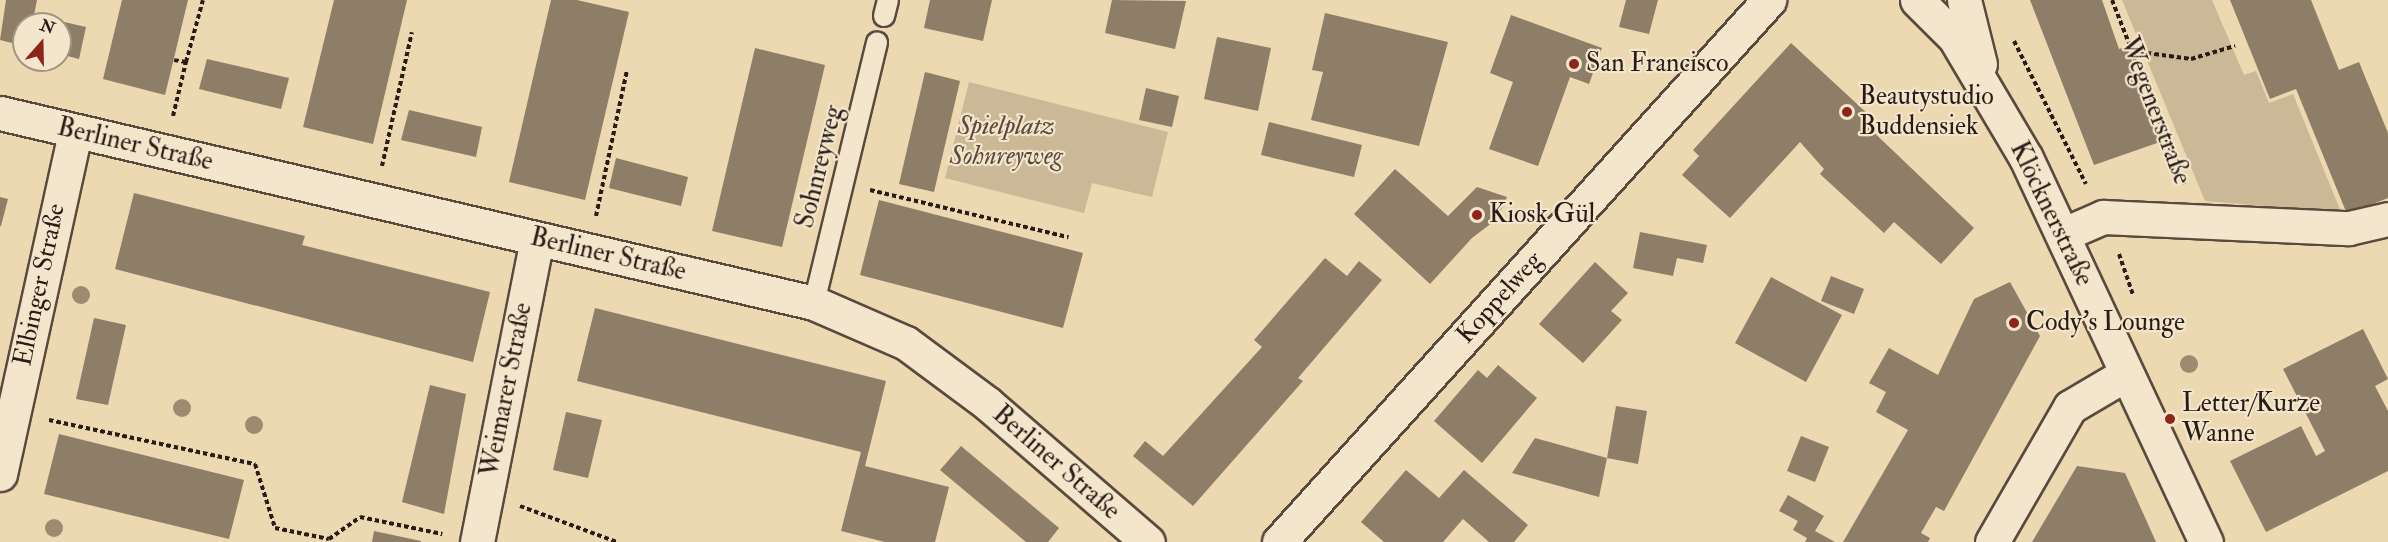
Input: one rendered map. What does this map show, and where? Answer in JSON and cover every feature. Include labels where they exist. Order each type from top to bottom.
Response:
[{"type":"street","name":"Koppelweg","points":[[1279,542],[1769,0]]},
{"type":"street","points":[[1917,0],[1955,38],[1984,83]]},
{"type":"street","points":[[1964,0],[1984,83]]},
{"type":"street","name":"Klöcknerstraße","points":[[1984,83],[2064,234],[2126,374],[2206,542]]},
{"type":"street","name":"Berliner Straße","points":[[0,113],[75,132],[374,198],[591,252],[814,303],[906,343],[988,404],[1148,542]]},
{"type":"street","name":"Elbinger Straße","points":[[0,474],[75,132]]},
{"type":"street","name":"Wegenerstraße","points":[[2064,234],[2103,217],[2349,228],[2388,219]]},
{"type":"street","name":"Weimarer Straße","points":[[477,542],[537,239]]},
{"type":"street","points":[[1992,542],[2070,407],[2126,374]]},
{"type":"lane","name":"Sohnreyweg","points":[[814,303],[877,43]]},
{"type":"path","points":[[164,152],[203,0]]},
{"type":"path","name":"Wegenerstraße","points":[[2112,0],[2199,222]]},
{"type":"path","points":[[2009,31],[2103,217]]},
{"type":"path","points":[[374,198],[412,32]]},
{"type":"path","points":[[2131,51],[2191,59],[2235,46]]},
{"type":"path","points":[[174,60],[186,62]]},
{"type":"path","points":[[591,252],[627,70]]},
{"type":"path","points":[[843,183],[1068,237]]},
{"type":"path","points":[[13,412],[255,464],[275,528],[329,539],[360,517],[477,542]]},
{"type":"path","points":[[487,494],[617,542]]},
{"type":"green space","points":[[2122,0],[2212,0],[2244,75],[2256,71],[2269,103],[2293,94],[2341,212],[2205,201]]},
{"type":"green space","name":"Spielplatz Sohnreyweg","points":[[969,82],[1168,132],[1152,197],[1092,183],[1084,213],[945,178]]},
{"type":"building","points":[[6,0],[37,0],[35,12],[12,12],[12,43],[0,40]]},
{"type":"building","points":[[122,0],[188,0],[165,95],[103,79]]},
{"type":"building","points":[[334,0],[407,0],[373,144],[303,127]]},
{"type":"building","points":[[551,0],[577,0],[629,12],[585,200],[509,182]]},
{"type":"building","points":[[930,0],[992,0],[983,41],[924,28]]},
{"type":"building","points":[[1112,0],[1186,1],[1175,49],[1105,33]]},
{"type":"building","points":[[1626,0],[1658,0],[1649,34],[1619,27]]},
{"type":"building","points":[[2030,0],[2102,0],[2119,49],[2127,46],[2160,142],[2094,165]]},
{"type":"building","points":[[2230,0],[2311,0],[2339,70],[2359,62],[2388,133],[2388,198],[2347,214],[2296,89],[2270,99]]},
{"type":"building","points":[[1325,13],[1448,42],[1419,146],[1311,120],[1323,72],[1312,70]]},
{"type":"building","points":[[1511,15],[1602,48],[1589,84],[1570,77],[1538,166],[1489,149],[1513,82],[1490,73]]},
{"type":"building","points":[[72,24],[86,27],[79,59],[72,57]]},
{"type":"building","points":[[1217,37],[1271,48],[1258,111],[1204,99]]},
{"type":"building","points":[[1791,43],[1869,115],[1863,122],[1974,228],[1941,264],[1894,222],[1884,233],[1820,174],[1824,169],[1800,142],[1730,218],[1682,175],[1699,156],[1693,150]]},
{"type":"building","points":[[755,48],[825,65],[782,247],[712,231]]},
{"type":"building","points":[[207,59],[289,78],[281,109],[199,89]]},
{"type":"building","points":[[925,72],[960,81],[934,192],[899,184]]},
{"type":"building","points":[[1146,88],[1179,96],[1172,127],[1139,120]]},
{"type":"building","points":[[409,110],[482,127],[476,157],[401,140]]},
{"type":"building","points":[[1269,122],[1362,145],[1354,177],[1261,155]]},
{"type":"building","points":[[616,158],[688,177],[681,206],[609,188]]},
{"type":"building","points":[[1395,169],[1448,216],[1477,187],[1507,197],[1497,219],[1472,238],[1430,284],[1354,214]]},
{"type":"building","points":[[134,193],[305,236],[302,245],[490,292],[473,362],[115,269]]},
{"type":"building","points":[[0,197],[8,199],[1,226],[0,226]]},
{"type":"building","points":[[879,200],[1083,253],[1063,328],[860,275]]},
{"type":"building","points":[[1640,232],[1707,245],[1703,263],[1677,258],[1673,276],[1633,268]]},
{"type":"building","points":[[1325,258],[1347,276],[1359,261],[1382,280],[1298,378],[1303,381],[1193,506],[1133,456],[1145,441],[1163,456],[1262,347],[1254,340]]},
{"type":"building","points":[[1595,262],[1628,293],[1611,311],[1622,320],[1583,363],[1539,324]]},
{"type":"building","points":[[1831,276],[1864,289],[1854,314],[1821,301]]},
{"type":"building","points":[[1771,277],[1842,315],[1806,382],[1735,343]]},
{"type":"building","points":[[2010,282],[2040,336],[1944,511],[1936,507],[1921,533],[1930,538],[1928,542],[1843,542],[1908,430],[1876,412],[1886,392],[1869,383],[1889,348],[1938,375],[1974,299]]},
{"type":"building","points":[[595,308],[886,381],[865,466],[949,487],[935,542],[885,542],[841,531],[861,452],[577,381]]},
{"type":"building","points":[[94,318],[126,325],[108,405],[76,399]]},
{"type":"building","points":[[2363,329],[2388,379],[2375,386],[2388,411],[2388,471],[2266,532],[2230,461],[2301,426],[2316,456],[2325,451],[2283,369]]},
{"type":"building","points":[[1498,365],[1537,398],[1482,463],[1434,421],[1478,370],[1487,378]]},
{"type":"building","points":[[430,385],[466,394],[444,514],[402,502]]},
{"type":"building","points":[[1616,406],[1647,411],[1638,464],[1607,458]]},
{"type":"building","points":[[566,412],[602,420],[588,478],[553,470]]},
{"type":"building","points":[[59,434],[244,480],[229,539],[44,494]]},
{"type":"building","points":[[1801,436],[1829,447],[1815,482],[1787,471]]},
{"type":"building","points":[[1535,438],[1607,458],[1599,497],[1512,473]]},
{"type":"building","points":[[961,446],[1059,528],[1048,542],[1026,542],[940,470]]},
{"type":"building","points":[[2077,466],[2125,473],[2156,542],[2032,542]]},
{"type":"building","points":[[1406,470],[1439,498],[1464,470],[1528,525],[1514,542],[1489,542],[1463,519],[1443,542],[1384,542],[1361,522]]},
{"type":"building","points":[[1788,495],[1824,516],[1815,531],[1835,542],[1805,542],[1807,538],[1793,530],[1798,521],[1779,511]]},
{"type":"building","points":[[374,531],[421,541],[421,542],[372,542]]},
{"type":"place","name":"San Francisco","points":[[1574,64]]},
{"type":"place","name":"Beautystudio Buddensiek","points":[[1847,112]]},
{"type":"place","name":"Kiosk Gül","points":[[1477,215]]},
{"type":"place","name":"Cody's Lounge","points":[[2014,323]]},
{"type":"place","name":"Letter/Kurze Wanne","points":[[2170,419]]}]
